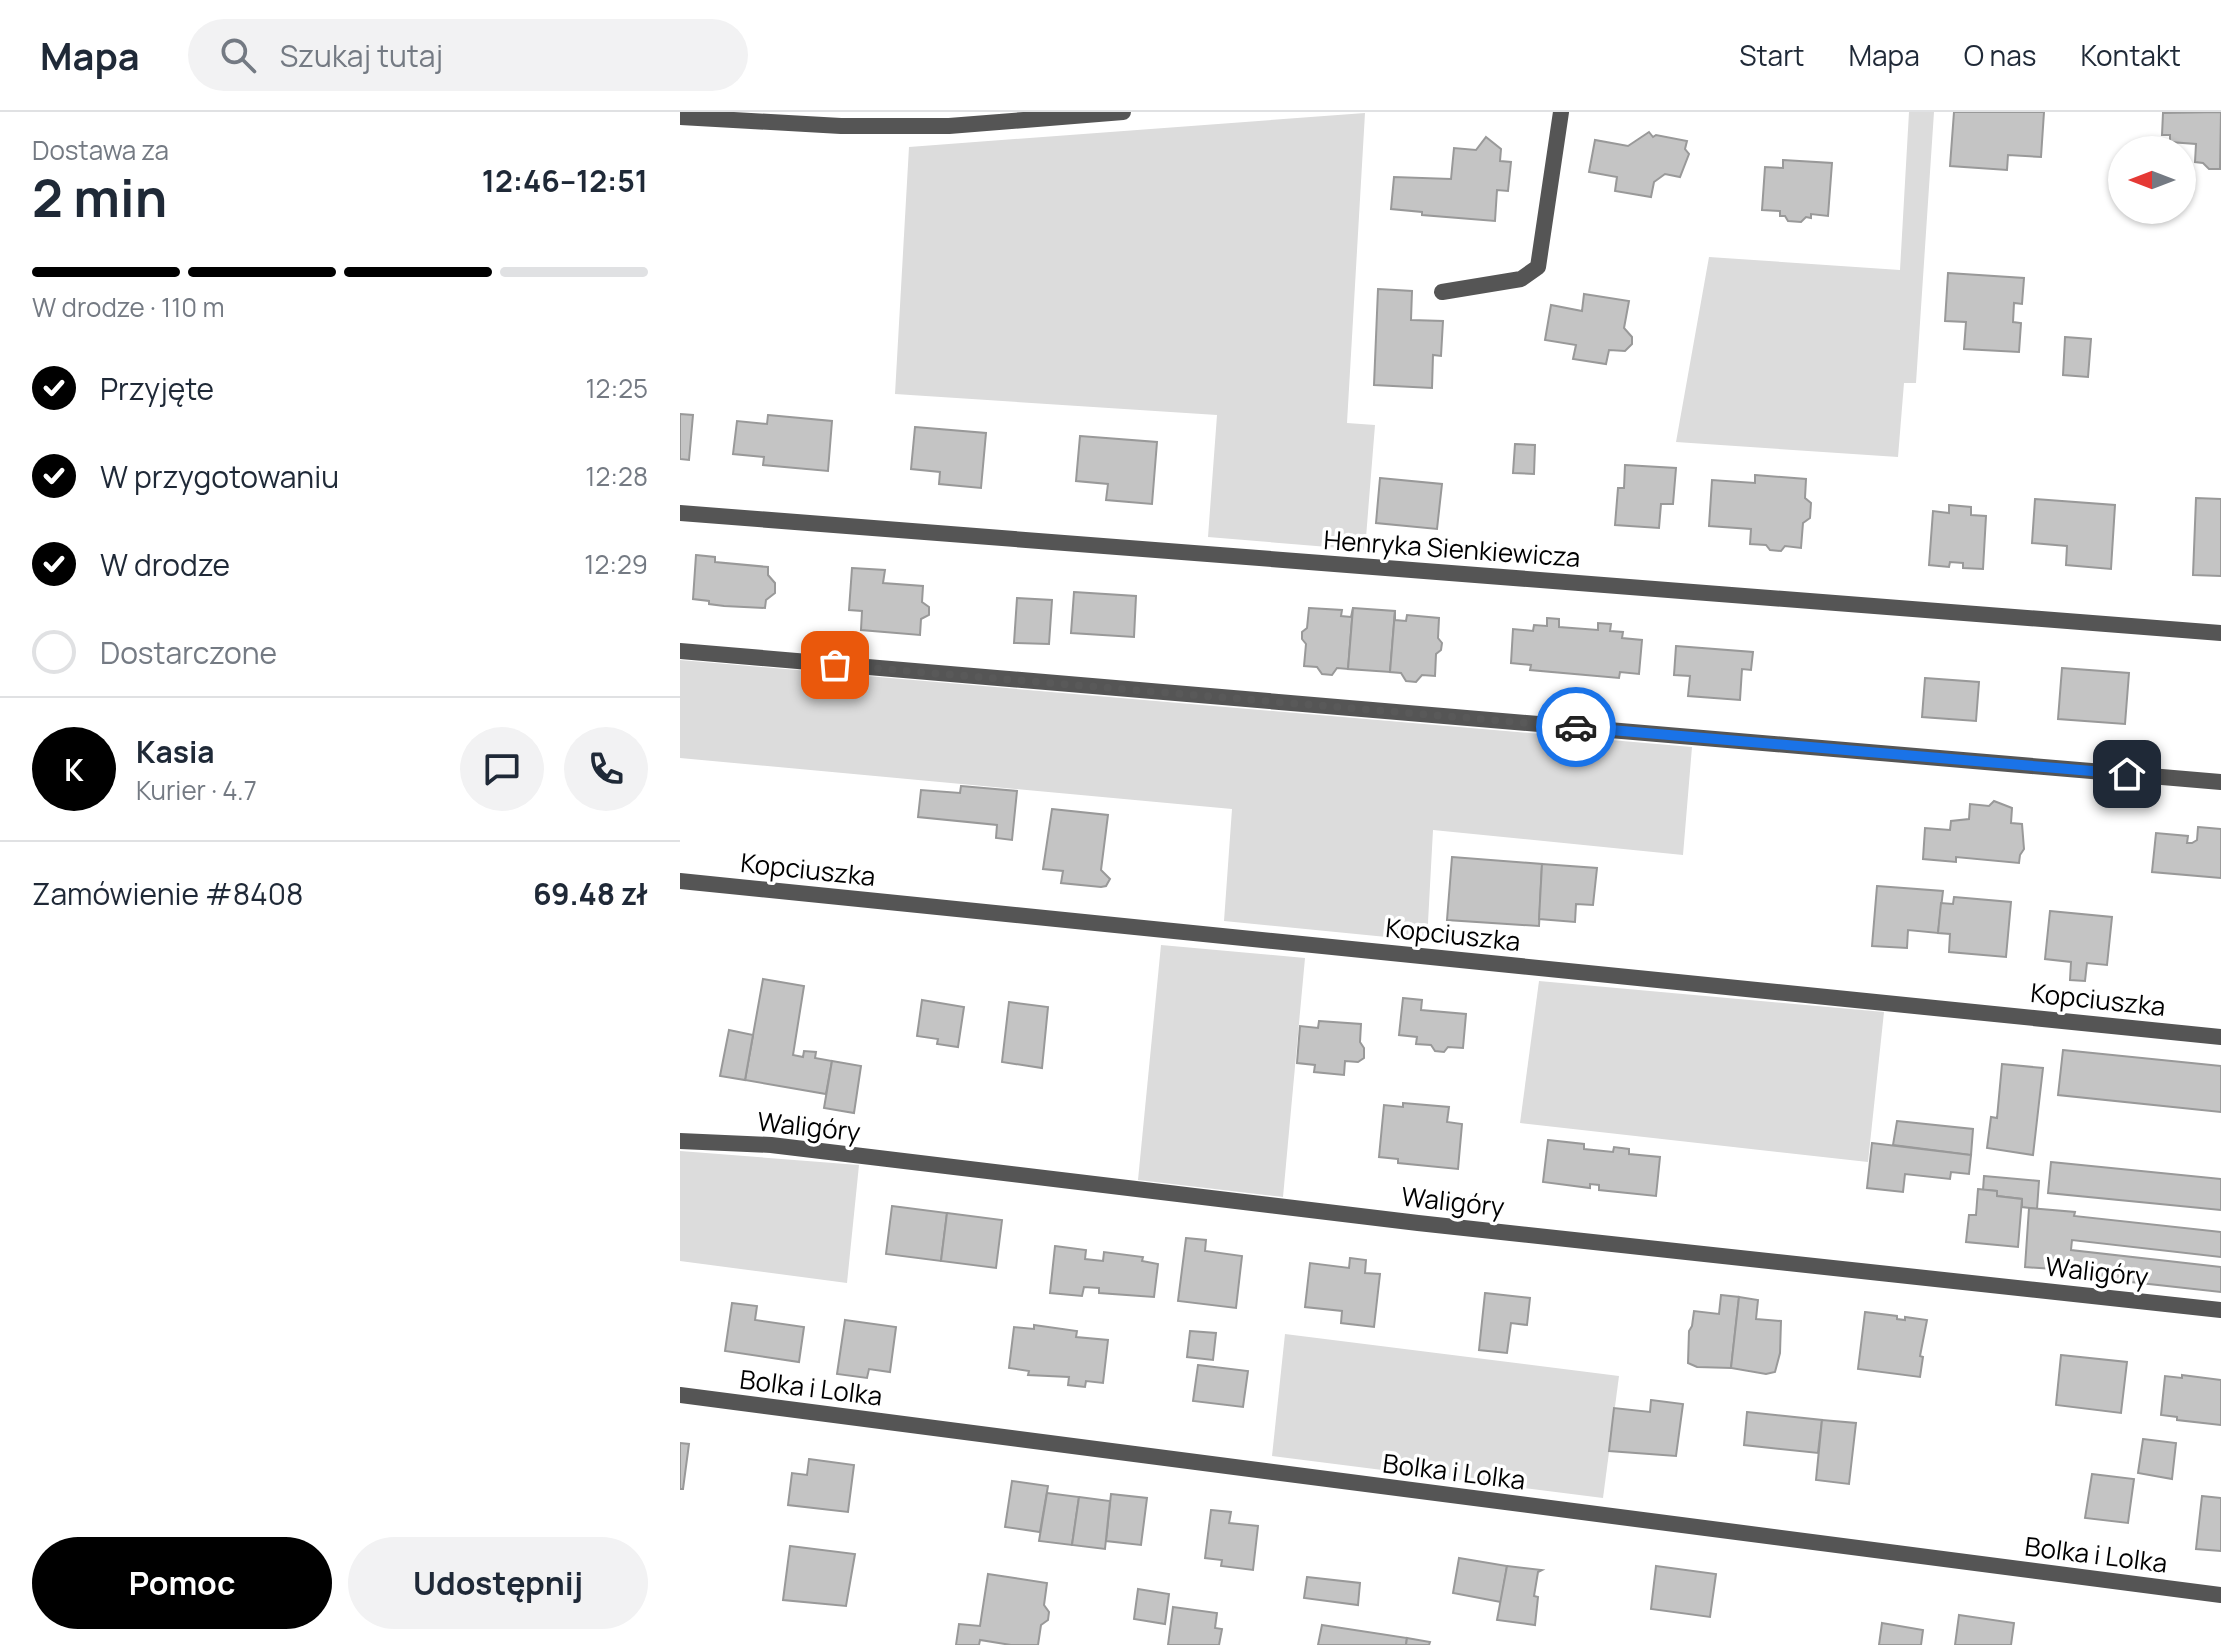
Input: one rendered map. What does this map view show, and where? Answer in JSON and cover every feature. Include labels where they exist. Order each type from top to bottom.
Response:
[{"type":"street","points":[[680,117],[841,126],[1123,112]]},
{"type":"street","points":[[1442,292],[1521,279],[1538,267],[1561,112]]},
{"type":"street","name":"Henryka Sienkiewicza","points":[[680,513],[2221,633]]},
{"type":"street","points":[[680,651],[2221,782]]},
{"type":"street","name":"Kopciuszka","points":[[680,881],[2221,1037]]},
{"type":"street","name":"Waligóry","points":[[680,1141],[771,1145],[1418,1223],[2221,1310]]},
{"type":"street","name":"Bolka i Lolka","points":[[680,1395],[2221,1595]]},
{"type":"shaded area","points":[[1909,112],[1934,112],[1916,383],[1904,383],[1898,457],[1676,442],[1709,257],[1900,270]]},
{"type":"shaded area","points":[[1365,113],[1347,423],[1375,425],[1365,550],[1208,537],[1217,415],[895,394],[909,147]]},
{"type":"shaded area","points":[[680,660],[1692,747],[1683,855],[1433,830],[1427,941],[1224,921],[1232,809],[680,758]]},
{"type":"shaded area","points":[[1161,945],[1305,958],[1283,1197],[1138,1180]]},
{"type":"shaded area","points":[[1539,981],[1884,1012],[1868,1162],[1520,1123]]},
{"type":"shaded area","points":[[680,1151],[859,1165],[847,1283],[680,1261]]},
{"type":"shaded area","points":[[1285,1334],[1619,1376],[1603,1498],[1272,1456]]},
{"type":"building","points":[[1954,112],[2044,112],[2041,157],[2008,155],[2007,170],[1950,166]]},
{"type":"building","points":[[2221,112],[2220,169],[2209,169],[2203,163],[2196,162],[2196,136],[2162,135],[2163,113]]},
{"type":"building","points":[[1649,132],[1653,137],[1687,141],[1685,149],[1689,154],[1680,177],[1665,174],[1654,182],[1651,197],[1615,191],[1617,177],[1589,172],[1595,140],[1628,146]]},
{"type":"building","points":[[1486,137],[1501,149],[1500,161],[1511,162],[1508,191],[1497,190],[1495,221],[1422,215],[1422,212],[1391,209],[1394,177],[1451,179],[1454,148],[1476,150]]},
{"type":"building","points":[[1783,160],[1832,163],[1828,216],[1811,214],[1811,218],[1806,217],[1801,222],[1788,221],[1785,216],[1780,216],[1780,211],[1762,210],[1765,167],[1783,168]]},
{"type":"building","points":[[1948,273],[2024,278],[2022,304],[2014,303],[2013,322],[2021,323],[2019,352],[1964,349],[1966,322],[1945,321]]},
{"type":"building","points":[[1378,289],[1412,291],[1411,320],[1443,321],[1441,356],[1433,355],[1432,388],[1374,385]]},
{"type":"building","points":[[1584,294],[1629,301],[1624,328],[1632,337],[1632,344],[1625,351],[1609,350],[1606,364],[1573,359],[1576,345],[1545,340],[1551,305],[1582,311]]},
{"type":"building","points":[[2065,337],[2091,339],[2088,377],[2063,375]]},
{"type":"building","points":[[680,414],[693,415],[689,460],[680,459]]},
{"type":"building","points":[[768,415],[832,421],[828,471],[763,465],[764,457],[733,454],[737,421],[767,424]]},
{"type":"building","points":[[915,427],[986,433],[981,488],[939,484],[940,472],[911,469]]},
{"type":"building","points":[[1080,436],[1157,442],[1152,504],[1106,500],[1108,484],[1076,481]]},
{"type":"building","points":[[1515,444],[1535,445],[1534,474],[1513,473]]},
{"type":"building","points":[[1625,465],[1676,468],[1673,504],[1661,504],[1659,528],[1615,525],[1618,488],[1624,488]]},
{"type":"building","points":[[1755,475],[1806,479],[1805,498],[1811,503],[1810,518],[1803,523],[1801,548],[1785,546],[1781,551],[1770,550],[1766,545],[1750,544],[1751,529],[1709,526],[1712,480],[1755,483]]},
{"type":"building","points":[[1380,478],[1442,484],[1437,529],[1376,523]]},
{"type":"building","points":[[2196,498],[2221,499],[2221,576],[2193,575]]},
{"type":"building","points":[[2035,499],[2115,505],[2111,569],[2066,565],[2067,546],[2032,543]]},
{"type":"building","points":[[1949,505],[1971,507],[1971,515],[1986,516],[1983,569],[1963,568],[1963,563],[1950,562],[1949,567],[1929,565],[1933,511],[1949,513]]},
{"type":"building","points":[[696,555],[715,557],[715,562],[768,567],[768,575],[775,583],[775,593],[766,600],[765,608],[724,606],[693,599]]},
{"type":"building","points":[[852,568],[885,570],[883,583],[923,586],[922,602],[929,607],[929,615],[921,619],[920,635],[861,630],[862,611],[849,610]]},
{"type":"building","points":[[1074,592],[1136,596],[1134,637],[1071,633]]},
{"type":"building","points":[[1017,598],[1052,600],[1049,644],[1014,643]]},
{"type":"building","points":[[1309,608],[1342,610],[1341,616],[1351,617],[1353,608],[1348,669],[1337,668],[1332,675],[1322,674],[1317,667],[1304,666],[1306,644],[1302,632],[1307,628]]},
{"type":"building","points":[[1353,608],[1395,611],[1390,672],[1348,669]]},
{"type":"building","points":[[1395,611],[1395,620],[1406,621],[1407,615],[1439,618],[1438,638],[1442,643],[1441,650],[1436,654],[1435,676],[1422,675],[1416,682],[1406,681],[1401,673],[1390,672]]},
{"type":"building","points":[[1547,618],[1559,619],[1559,627],[1598,630],[1598,623],[1611,624],[1610,631],[1623,632],[1622,638],[1642,640],[1639,674],[1620,672],[1619,678],[1530,670],[1531,665],[1511,663],[1513,629],[1533,631],[1534,625],[1547,626]]},
{"type":"building","points":[[1676,646],[1753,652],[1751,670],[1742,669],[1740,700],[1688,696],[1690,676],[1674,675]]},
{"type":"building","points":[[2062,668],[2129,673],[2125,724],[2058,719]]},
{"type":"building","points":[[1925,678],[1979,682],[1976,721],[1922,717]]},
{"type":"building","points":[[961,786],[1017,791],[1012,840],[996,838],[997,825],[918,817],[921,790],[960,793]]},
{"type":"building","points":[[1994,801],[2012,808],[2011,823],[2022,824],[2024,849],[2019,863],[1956,857],[1956,862],[1923,859],[1925,828],[1950,830],[1951,821],[1969,819],[1970,804],[1989,806]]},
{"type":"building","points":[[1052,809],[1108,815],[1101,870],[1110,879],[1106,886],[1061,883],[1063,871],[1043,869]]},
{"type":"building","points":[[2198,827],[2221,829],[2221,878],[2152,872],[2156,833],[2188,836],[2187,843],[2192,843],[2197,840]]},
{"type":"building","points":[[1452,857],[1542,864],[1539,926],[1447,920]]},
{"type":"building","points":[[1542,864],[1597,868],[1593,905],[1576,904],[1575,922],[1539,919]]},
{"type":"building","points":[[1877,886],[1943,891],[1938,933],[1908,930],[1907,948],[1872,946]]},
{"type":"building","points":[[1954,897],[2011,902],[2006,957],[1949,952],[1950,934],[1938,933],[1941,903],[1953,904]]},
{"type":"building","points":[[2050,911],[2112,917],[2107,965],[2087,963],[2085,981],[2070,980],[2071,962],[2045,959]]},
{"type":"building","points":[[763,979],[804,986],[793,1055],[803,1057],[804,1051],[816,1052],[815,1058],[832,1061],[826,1094],[745,1080]]},
{"type":"building","points":[[1403,998],[1422,1000],[1421,1010],[1466,1014],[1463,1048],[1448,1047],[1444,1052],[1435,1051],[1431,1045],[1416,1044],[1417,1037],[1399,1035]]},
{"type":"building","points":[[922,1000],[964,1007],[958,1047],[937,1044],[938,1039],[917,1036]]},
{"type":"building","points":[[1009,1002],[1048,1007],[1042,1068],[1002,1062]]},
{"type":"building","points":[[1319,1021],[1361,1024],[1360,1042],[1364,1048],[1364,1058],[1358,1062],[1345,1061],[1344,1075],[1314,1072],[1315,1065],[1297,1063],[1300,1026],[1318,1028]]},
{"type":"building","points":[[729,1030],[753,1035],[745,1080],[720,1076]]},
{"type":"building","points":[[2063,1050],[2221,1066],[2221,1112],[2058,1095]]},
{"type":"building","points":[[832,1061],[861,1066],[854,1113],[824,1108]]},
{"type":"building","points":[[2002,1064],[2043,1068],[2033,1155],[1987,1148],[1991,1117],[1997,1118]]},
{"type":"building","points":[[1403,1103],[1449,1107],[1447,1122],[1462,1124],[1458,1169],[1398,1163],[1398,1159],[1379,1157],[1384,1105],[1403,1107]]},
{"type":"building","points":[[1897,1121],[1973,1129],[1971,1155],[1893,1145]]},
{"type":"building","points":[[1548,1140],[1584,1144],[1584,1149],[1613,1152],[1614,1147],[1629,1149],[1629,1154],[1660,1157],[1656,1196],[1599,1190],[1599,1185],[1590,1184],[1590,1188],[1543,1182]]},
{"type":"building","points":[[1872,1143],[1971,1155],[1969,1174],[1951,1172],[1950,1179],[1905,1174],[1903,1192],[1867,1188]]},
{"type":"building","points":[[2051,1162],[2221,1179],[2221,1210],[2048,1193]]},
{"type":"building","points":[[1984,1176],[2039,1181],[2037,1209],[2022,1207],[2022,1199],[1997,1196],[1997,1191],[1983,1190]]},
{"type":"building","points":[[1978,1189],[1997,1191],[1997,1196],[2022,1199],[2018,1247],[1966,1242],[1969,1215],[1976,1215]]},
{"type":"building","points":[[892,1206],[947,1213],[941,1261],[886,1254]]},
{"type":"building","points":[[2029,1208],[2221,1232],[2221,1257],[2072,1240],[2071,1250],[2221,1267],[2221,1292],[2068,1275],[2068,1270],[2025,1267]]},
{"type":"building","points":[[947,1213],[1002,1220],[996,1268],[941,1261]]},
{"type":"building","points":[[1186,1238],[1206,1240],[1205,1251],[1242,1256],[1236,1308],[1178,1301]]},
{"type":"building","points":[[1055,1246],[1086,1250],[1085,1259],[1103,1261],[1104,1252],[1143,1257],[1142,1261],[1158,1264],[1154,1297],[1099,1293],[1099,1288],[1084,1287],[1082,1296],[1050,1293]]},
{"type":"building","points":[[1350,1258],[1366,1260],[1365,1273],[1380,1274],[1374,1327],[1341,1323],[1342,1311],[1305,1307],[1310,1263],[1349,1268]]},
{"type":"building","points":[[1485,1293],[1530,1298],[1527,1325],[1511,1323],[1507,1353],[1479,1350]]},
{"type":"building","points":[[1721,1295],[1739,1297],[1731,1368],[1697,1367],[1688,1363],[1689,1331],[1694,1311],[1719,1314]]},
{"type":"building","points":[[1739,1297],[1758,1300],[1756,1319],[1781,1321],[1780,1353],[1775,1372],[1766,1374],[1731,1368]]},
{"type":"building","points":[[732,1303],[757,1306],[755,1320],[804,1327],[799,1362],[725,1351]]},
{"type":"building","points":[[1865,1312],[1897,1316],[1897,1319],[1927,1320],[1920,1356],[1923,1357],[1920,1377],[1858,1369]]},
{"type":"building","points":[[845,1320],[896,1327],[890,1372],[869,1369],[867,1378],[837,1374]]},
{"type":"building","points":[[1034,1325],[1077,1331],[1076,1337],[1108,1340],[1103,1383],[1086,1381],[1085,1387],[1068,1385],[1069,1377],[1028,1375],[1029,1371],[1009,1368],[1014,1327],[1034,1329]]},
{"type":"building","points":[[1190,1331],[1216,1333],[1213,1360],[1187,1357]]},
{"type":"building","points":[[2061,1355],[2127,1362],[2121,1413],[2056,1405]]},
{"type":"building","points":[[1198,1365],[1248,1371],[1243,1407],[1193,1401]]},
{"type":"building","points":[[2182,1375],[2221,1380],[2221,1425],[2161,1415],[2165,1376],[2182,1378]]},
{"type":"building","points":[[1651,1400],[1683,1404],[1676,1456],[1609,1451],[1614,1408],[1650,1412]]},
{"type":"building","points":[[1747,1412],[1822,1420],[1818,1453],[1744,1445]]},
{"type":"building","points":[[1822,1420],[1856,1423],[1849,1484],[1816,1480]]},
{"type":"building","points":[[2143,1439],[2176,1443],[2172,1479],[2138,1473]]},
{"type":"building","points":[[680,1443],[689,1444],[683,1489],[680,1489]]},
{"type":"building","points":[[809,1459],[854,1465],[848,1512],[788,1505],[792,1473],[807,1475]]},
{"type":"building","points":[[2092,1474],[2134,1479],[2128,1523],[2085,1518]]},
{"type":"building","points":[[1012,1481],[1048,1486],[1040,1532],[1005,1527]]},
{"type":"building","points":[[1047,1493],[1079,1497],[1072,1545],[1039,1541]]},
{"type":"building","points":[[1111,1494],[1147,1498],[1141,1545],[1106,1541]]},
{"type":"building","points":[[2202,1496],[2221,1498],[2221,1551],[2196,1549]]},
{"type":"building","points":[[1079,1497],[1110,1501],[1105,1549],[1072,1545]]},
{"type":"building","points":[[1211,1510],[1231,1512],[1229,1523],[1258,1526],[1253,1570],[1221,1566],[1222,1560],[1205,1558]]},
{"type":"building","points":[[790,1546],[855,1554],[846,1606],[783,1600]]},
{"type":"building","points":[[1459,1558],[1507,1566],[1501,1602],[1453,1593]]},
{"type":"building","points":[[1507,1566],[1542,1570],[1538,1572],[1534,1596],[1538,1597],[1535,1625],[1497,1620]]},
{"type":"building","points":[[1656,1566],[1716,1574],[1710,1617],[1651,1609]]},
{"type":"building","points":[[988,1574],[1047,1583],[1044,1605],[1049,1612],[1048,1620],[1041,1625],[1038,1645],[980,1640],[979,1645],[956,1645],[959,1624],[980,1626]]},
{"type":"building","points":[[1307,1577],[1360,1583],[1358,1605],[1304,1598]]},
{"type":"building","points":[[1138,1589],[1169,1594],[1165,1624],[1134,1619]]},
{"type":"building","points":[[1173,1607],[1217,1613],[1215,1628],[1222,1629],[1219,1645],[1168,1645]]},
{"type":"building","points":[[1959,1615],[2014,1623],[2011,1645],[1955,1645]]},
{"type":"building","points":[[1882,1623],[1923,1630],[1921,1645],[1879,1645]]},
{"type":"building","points":[[1322,1625],[1407,1638],[1406,1645],[1318,1645]]},
{"type":"building","points":[[1407,1638],[1430,1642],[1429,1645],[1406,1645]]},
{"type":"way so far","points":[[835,665],[1576,727]]},
{"type":"route","points":[[1576,727],[2127,774]]}]
